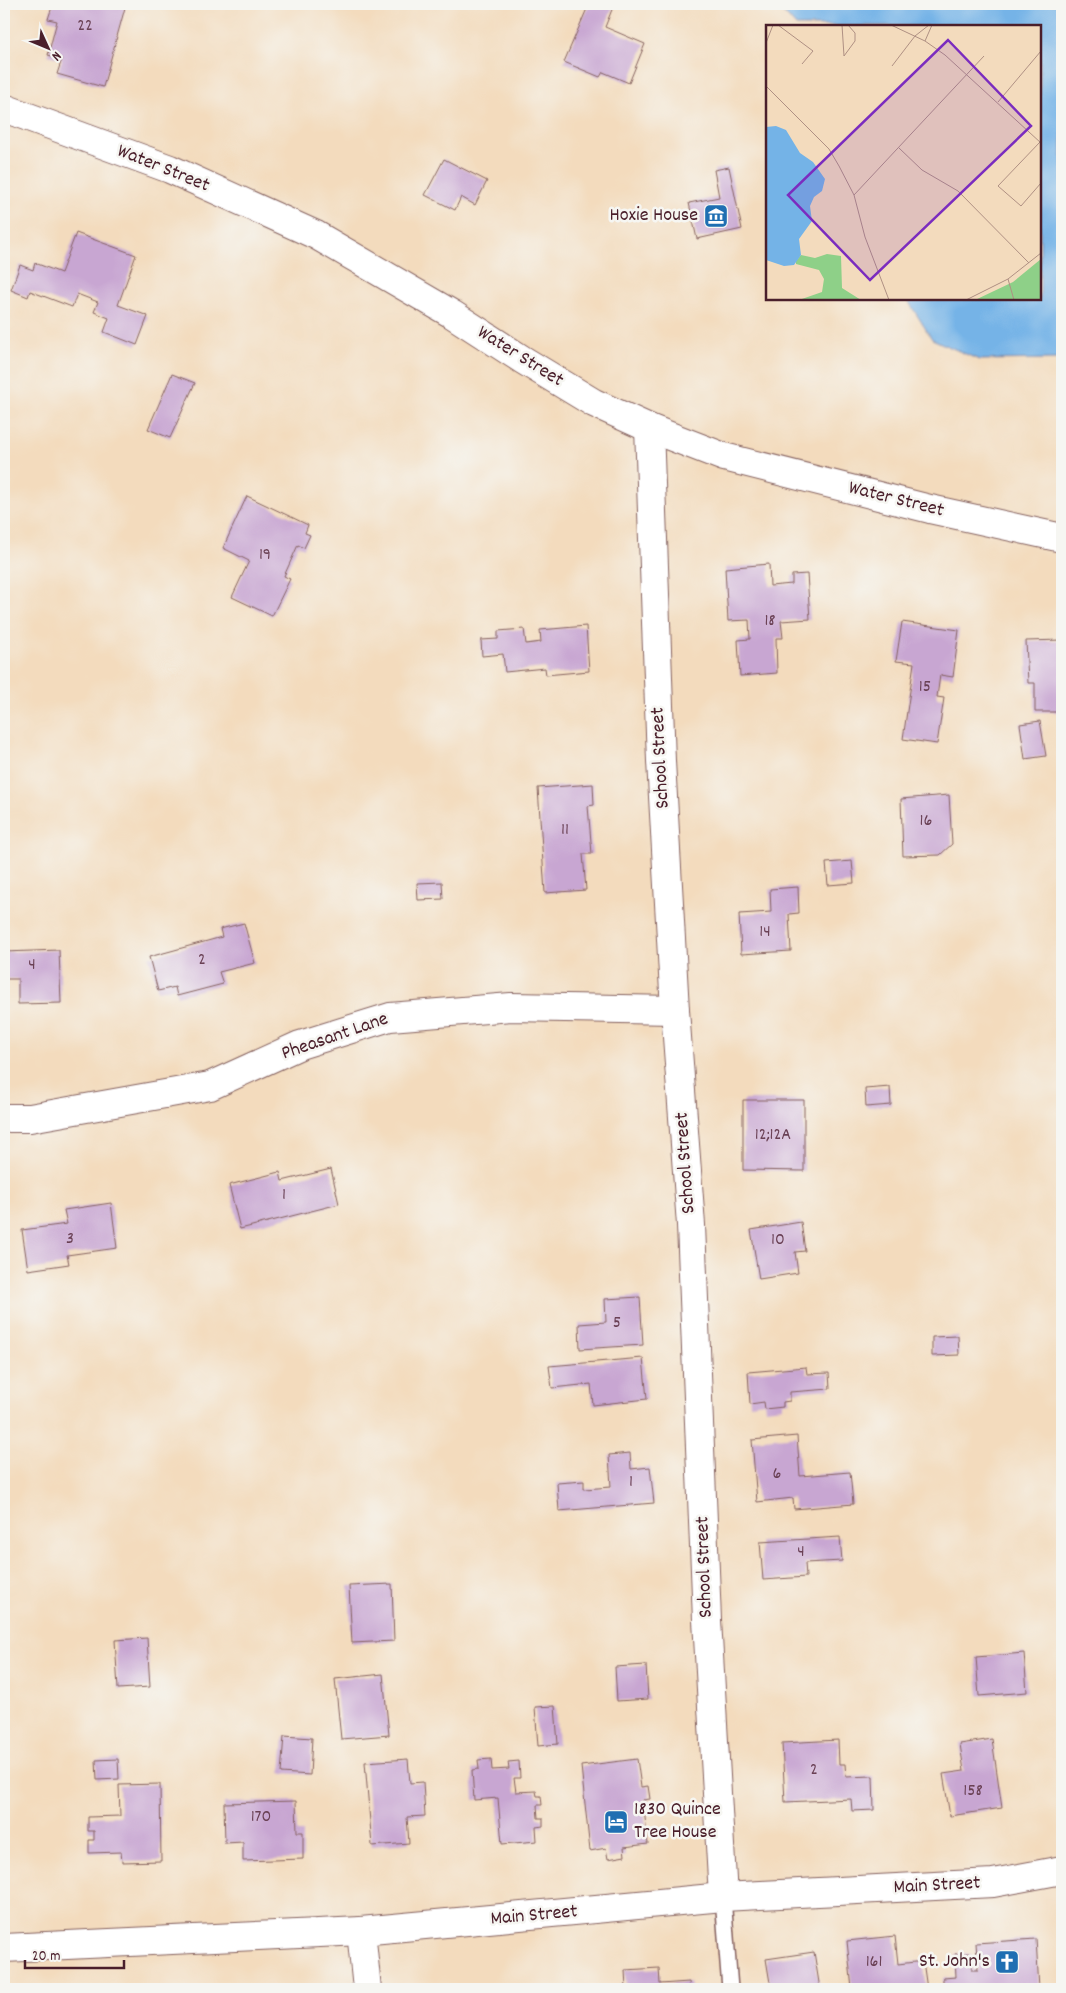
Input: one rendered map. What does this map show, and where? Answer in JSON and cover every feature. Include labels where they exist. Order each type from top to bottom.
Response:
[{"type":"street","name":"Water Street","points":[[4,108],[170,169],[316,235],[452,314],[586,398],[649,428],[724,457],[930,509],[1062,538]]},
{"type":"street","name":"School Street","points":[[649,428],[661,762],[675,1010],[691,1225],[706,1620],[722,1898]]},
{"type":"street","name":"Pheasant Lane","points":[[4,1118],[30,1118],[210,1086],[300,1045],[390,1017],[511,1007],[675,1010]]},
{"type":"street","name":"Main Street","points":[[4,1948],[361,1931],[722,1898],[993,1883],[1062,1870]]},
{"type":"street","points":[[361,1931],[367,1989]]},
{"type":"lane","points":[[722,1898],[730,1989]]},
{"type":"water","points":[[769,4],[1062,4],[1062,359],[979,360],[932,339],[908,300],[1041,300],[1041,25],[795,25],[787,16]]},
{"type":"building","points":[[53,4],[126,4],[103,87],[57,74],[62,59],[48,55],[57,21],[48,19]]},
{"type":"building","points":[[589,4],[605,4],[613,7],[605,27],[645,44],[629,83],[603,72],[600,77],[564,62]]},
{"type":"building","points":[[444,159],[487,181],[475,205],[461,197],[455,210],[425,195]]},
{"type":"building","name":"Hoxie House","points":[[729,167],[742,229],[697,239],[689,203],[719,197],[714,170]]},
{"type":"building","points":[[76,233],[136,255],[118,305],[148,316],[137,345],[104,332],[109,318],[94,312],[98,302],[77,294],[72,307],[30,291],[28,297],[11,290],[20,265],[33,270],[35,263],[61,273]]},
{"type":"building","points":[[172,374],[195,383],[170,438],[148,429]]},
{"type":"building","points":[[247,496],[308,525],[305,533],[310,535],[304,548],[298,545],[284,576],[290,579],[272,616],[232,597],[249,561],[223,548]]},
{"type":"building","points":[[769,564],[770,586],[792,584],[792,575],[807,574],[810,619],[781,621],[783,638],[776,638],[777,673],[740,676],[738,640],[750,639],[749,620],[728,621],[725,568]]},
{"type":"building","points":[[902,622],[959,630],[953,677],[940,675],[937,697],[944,698],[937,744],[903,739],[914,663],[896,661]]},
{"type":"building","points":[[586,626],[589,671],[546,675],[545,668],[505,672],[503,654],[482,656],[481,640],[498,639],[498,631],[524,629],[526,644],[541,642],[540,630]]},
{"type":"building","points":[[1062,640],[1062,712],[1035,712],[1035,683],[1028,683],[1026,641]]},
{"type":"building","points":[[1040,721],[1046,756],[1025,759],[1020,724]]},
{"type":"building","points":[[593,784],[594,805],[588,806],[592,854],[583,854],[586,890],[545,893],[538,788]]},
{"type":"building","points":[[949,795],[952,844],[940,855],[903,856],[901,799]]},
{"type":"building","points":[[852,861],[854,883],[828,885],[826,863]]},
{"type":"building","points":[[442,882],[443,899],[418,900],[417,883]]},
{"type":"building","points":[[798,887],[799,913],[789,914],[791,951],[741,954],[739,914],[771,912],[770,889]]},
{"type":"building","points":[[244,923],[255,963],[219,972],[223,984],[177,996],[175,987],[158,991],[149,957],[222,937],[220,929]]},
{"type":"building","points":[[59,950],[61,1003],[18,1004],[18,979],[4,979],[4,952]]},
{"type":"building","points":[[890,1087],[891,1105],[866,1107],[865,1089]]},
{"type":"building","points":[[743,1100],[804,1100],[804,1171],[743,1170]]},
{"type":"building","points":[[331,1169],[339,1204],[240,1229],[229,1185],[280,1172],[282,1181]]},
{"type":"building","points":[[111,1203],[117,1248],[67,1255],[69,1264],[28,1270],[22,1230],[67,1224],[64,1210]]},
{"type":"building","points":[[801,1222],[805,1251],[795,1252],[798,1273],[759,1279],[751,1230]]},
{"type":"building","points":[[640,1297],[643,1345],[580,1349],[579,1324],[606,1322],[605,1299]]},
{"type":"building","points":[[958,1336],[959,1355],[932,1356],[932,1337]]},
{"type":"building","points":[[643,1358],[647,1399],[593,1405],[591,1384],[552,1388],[549,1366]]},
{"type":"building","points":[[806,1367],[807,1374],[829,1373],[830,1389],[790,1392],[790,1401],[783,1402],[783,1407],[765,1409],[764,1402],[750,1404],[748,1372]]},
{"type":"building","points":[[797,1436],[800,1476],[850,1472],[853,1504],[794,1509],[793,1498],[757,1502],[752,1440]]},
{"type":"building","points":[[630,1453],[631,1469],[650,1467],[654,1503],[559,1511],[557,1483],[584,1481],[584,1489],[611,1487],[609,1455]]},
{"type":"building","points":[[840,1537],[842,1561],[805,1563],[806,1577],[763,1580],[760,1542]]},
{"type":"building","points":[[392,1584],[394,1641],[352,1643],[349,1586]]},
{"type":"building","points":[[147,1638],[150,1687],[118,1689],[115,1640]]},
{"type":"building","points":[[1024,1653],[1027,1692],[979,1696],[976,1657]]},
{"type":"building","points":[[646,1665],[648,1699],[617,1701],[615,1667]]},
{"type":"building","points":[[383,1674],[389,1735],[341,1739],[335,1679]]},
{"type":"building","points":[[555,1706],[558,1744],[538,1746],[535,1707]]},
{"type":"building","points":[[284,1736],[312,1738],[310,1775],[281,1773]]},
{"type":"building","points":[[992,1739],[1002,1808],[950,1816],[943,1774],[964,1771],[960,1744]]},
{"type":"building","points":[[838,1740],[839,1764],[845,1764],[846,1777],[873,1776],[874,1810],[852,1811],[851,1799],[785,1802],[782,1743]]},
{"type":"building","points":[[118,1759],[119,1779],[97,1780],[96,1760]]},
{"type":"building","points":[[408,1759],[410,1783],[423,1782],[425,1816],[407,1817],[409,1843],[372,1846],[365,1762]]},
{"type":"building","points":[[491,1759],[492,1770],[509,1769],[508,1762],[519,1761],[520,1778],[514,1778],[516,1792],[536,1791],[537,1796],[541,1796],[542,1805],[537,1805],[538,1818],[543,1818],[543,1826],[536,1827],[537,1841],[502,1844],[498,1798],[474,1800],[472,1770],[479,1769],[478,1760]]},
{"type":"building","name":"1830 Quince Tree House","points":[[637,1759],[641,1787],[648,1786],[650,1799],[643,1800],[648,1844],[624,1847],[625,1856],[608,1859],[606,1848],[590,1851],[581,1766]]},
{"type":"building","points":[[160,1784],[161,1861],[122,1862],[121,1852],[89,1853],[89,1840],[94,1840],[94,1831],[88,1831],[88,1817],[120,1816],[119,1785]]},
{"type":"building","points":[[296,1801],[297,1832],[303,1832],[303,1859],[243,1861],[243,1842],[225,1843],[224,1803]]},
{"type":"building","points":[[895,1936],[898,1964],[923,1961],[927,1989],[852,1989],[847,1941]]},
{"type":"building","name":"St. John's","points":[[1036,1939],[1039,1989],[943,1989],[943,1978],[956,1977],[955,1954],[971,1953],[972,1970],[978,1970],[976,1943]]},
{"type":"building","points":[[814,1952],[820,1989],[771,1989],[766,1959]]},
{"type":"building","points":[[659,1968],[660,1984],[689,1982],[690,1989],[626,1989],[625,1970]]},
{"type":"place","name":"Hoxie House","points":[[716,216]]},
{"type":"place","name":"1830 Quince Tree House","points":[[616,1822]]},
{"type":"place","name":"St. John's","points":[[1007,1962]]}]
